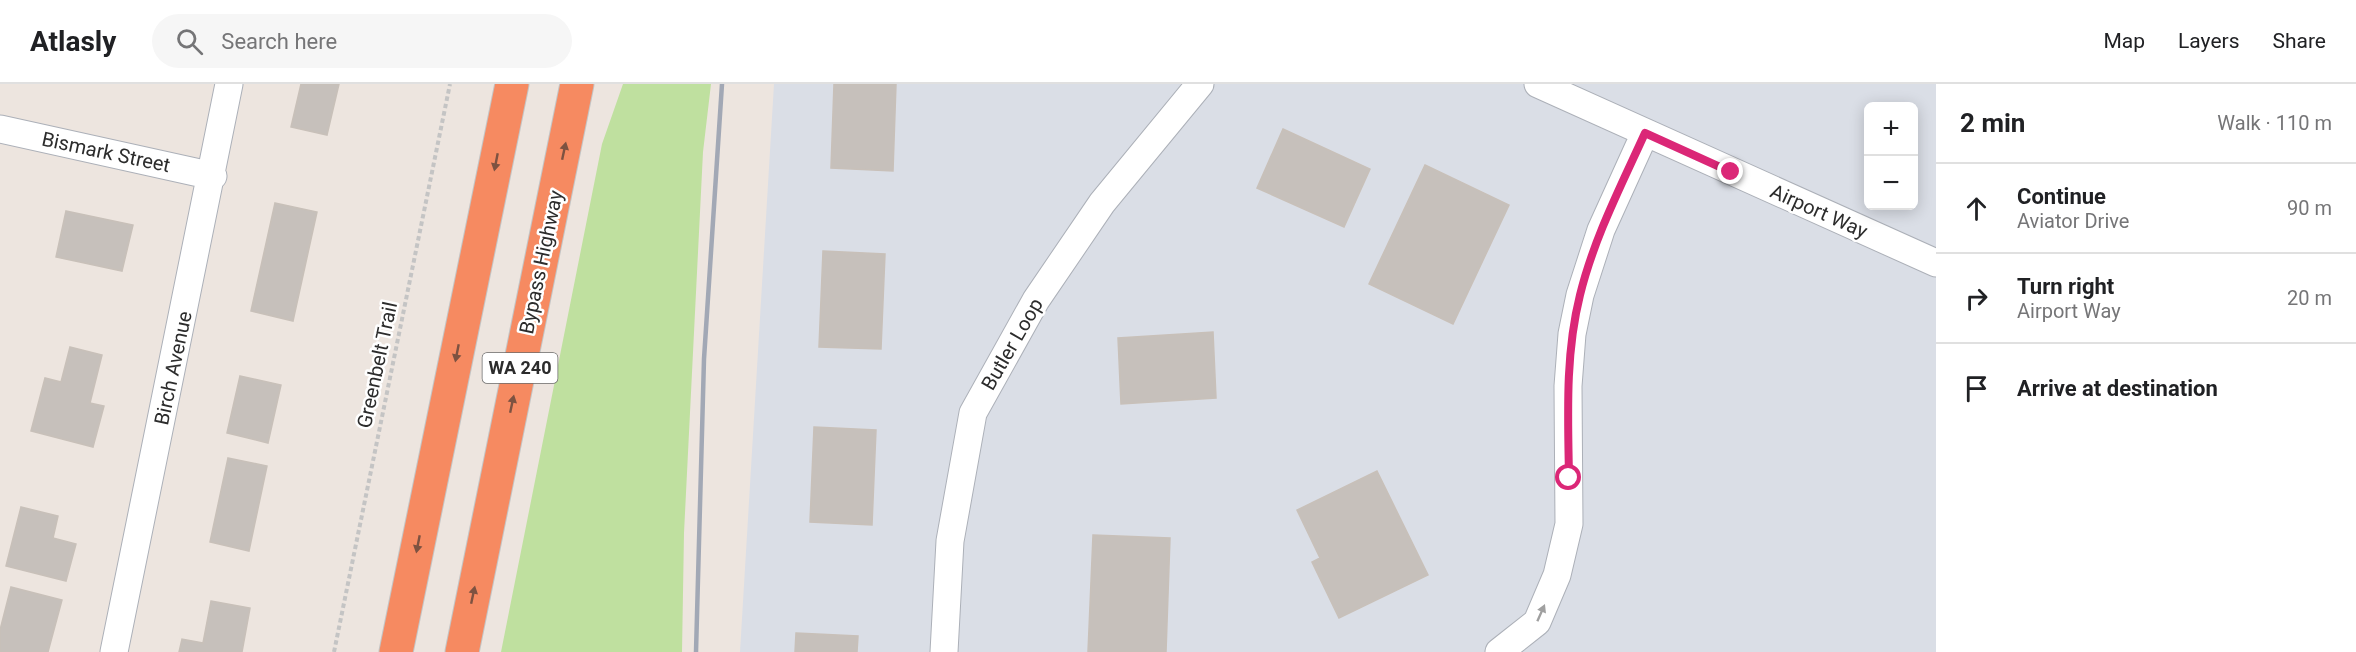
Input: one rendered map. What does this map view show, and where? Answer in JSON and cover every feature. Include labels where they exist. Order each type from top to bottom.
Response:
[{"type":"highway","name":"WA 240","points":[[396,652],[512,84]]},
{"type":"highway","name":"Bypass Highway","points":[[462,652],[577,84]]},
{"type":"street","name":"Birch Avenue","points":[[114,652],[213,176],[229,84]]},
{"type":"street","name":"Butler Loop","points":[[944,652],[950,541],[973,413],[1036,300],[1102,203],[1200,84]]},
{"type":"street","name":"Airport Way","points":[[1538,84],[1936,263]]},
{"type":"street","name":"Bismark Street","points":[[0,129],[213,176]]},
{"type":"street","points":[[1498,652],[1537,622],[1557,575],[1569,524],[1568,386],[1572,334],[1580,295],[1601,230],[1645,133]]},
{"type":"path","name":"Greenbelt Trail","points":[[333,652],[450,84]]},
{"type":"shaded area","points":[[774,84],[1936,84],[1936,652],[740,652]]},
{"type":"green space","points":[[623,84],[711,84],[703,152],[684,533],[682,652],[501,652],[602,144]]},
{"type":"building","points":[[301,84],[339,84],[327,135],[291,127]]},
{"type":"building","points":[[834,84],[896,84],[893,171],[831,168]]},
{"type":"building","points":[[1283,129],[1370,169],[1344,227],[1257,188]]},
{"type":"building","points":[[1425,165],[1509,205],[1453,324],[1369,284]]},
{"type":"building","points":[[275,203],[317,212],[293,321],[251,311]]},
{"type":"building","points":[[66,211],[133,225],[122,271],[56,257]]},
{"type":"building","points":[[823,251],[885,254],[881,349],[819,347]]},
{"type":"building","points":[[1213,332],[1216,398],[1121,404],[1118,338]]},
{"type":"building","points":[[70,347],[102,355],[90,403],[104,406],[93,447],[31,431],[45,378],[61,382]]},
{"type":"building","points":[[240,376],[281,385],[268,443],[227,433]]},
{"type":"building","points":[[814,427],[876,430],[872,525],[810,522]]},
{"type":"building","points":[[228,458],[267,466],[249,551],[210,542]]},
{"type":"building","points":[[1377,471],[1428,575],[1339,618],[1312,562],[1320,558],[1297,510]]},
{"type":"building","points":[[21,507],[58,516],[53,538],[76,544],[66,581],[6,566]]},
{"type":"building","points":[[1093,535],[1170,538],[1166,652],[1088,652]]},
{"type":"building","points":[[11,587],[62,600],[48,652],[0,652],[0,630]]},
{"type":"building","points":[[211,601],[250,608],[242,652],[179,652],[182,639],[203,643]]},
{"type":"building","points":[[796,633],[858,636],[857,652],[795,652]]},
{"type":"railway","points":[[696,652],[704,359],[722,84]]},
{"type":"route","points":[[1569,478],[1568,386],[1572,334],[1580,295],[1601,230],[1645,133],[1731,172]]}]
